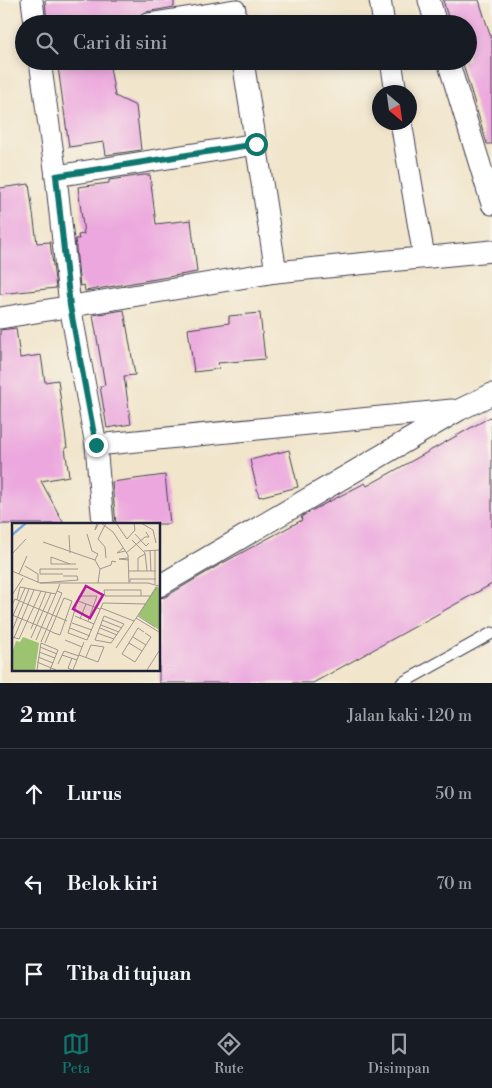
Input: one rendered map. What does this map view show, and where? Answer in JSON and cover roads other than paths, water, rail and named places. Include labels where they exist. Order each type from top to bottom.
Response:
[{"type":"street","points":[[32,0],[34,15]]},
{"type":"street","points":[[380,0],[382,15]]},
{"type":"street","points":[[429,0],[433,15]]},
{"type":"street","points":[[209,15],[236,11]]},
{"type":"street","points":[[41,70],[56,176],[70,306],[96,445],[103,523]]},
{"type":"street","points":[[244,70],[276,272]]},
{"type":"street","points":[[392,70],[395,85]]},
{"type":"street","points":[[451,70],[492,204]]},
{"type":"street","points":[[402,130],[424,257]]},
{"type":"street","points":[[56,176],[256,144]]},
{"type":"street","points":[[0,318],[276,272],[492,251]]},
{"type":"street","points":[[160,585],[459,410],[492,394]]},
{"type":"street","points":[[96,445],[459,410]]},
{"type":"lane","points":[[402,683],[492,633]]}]
